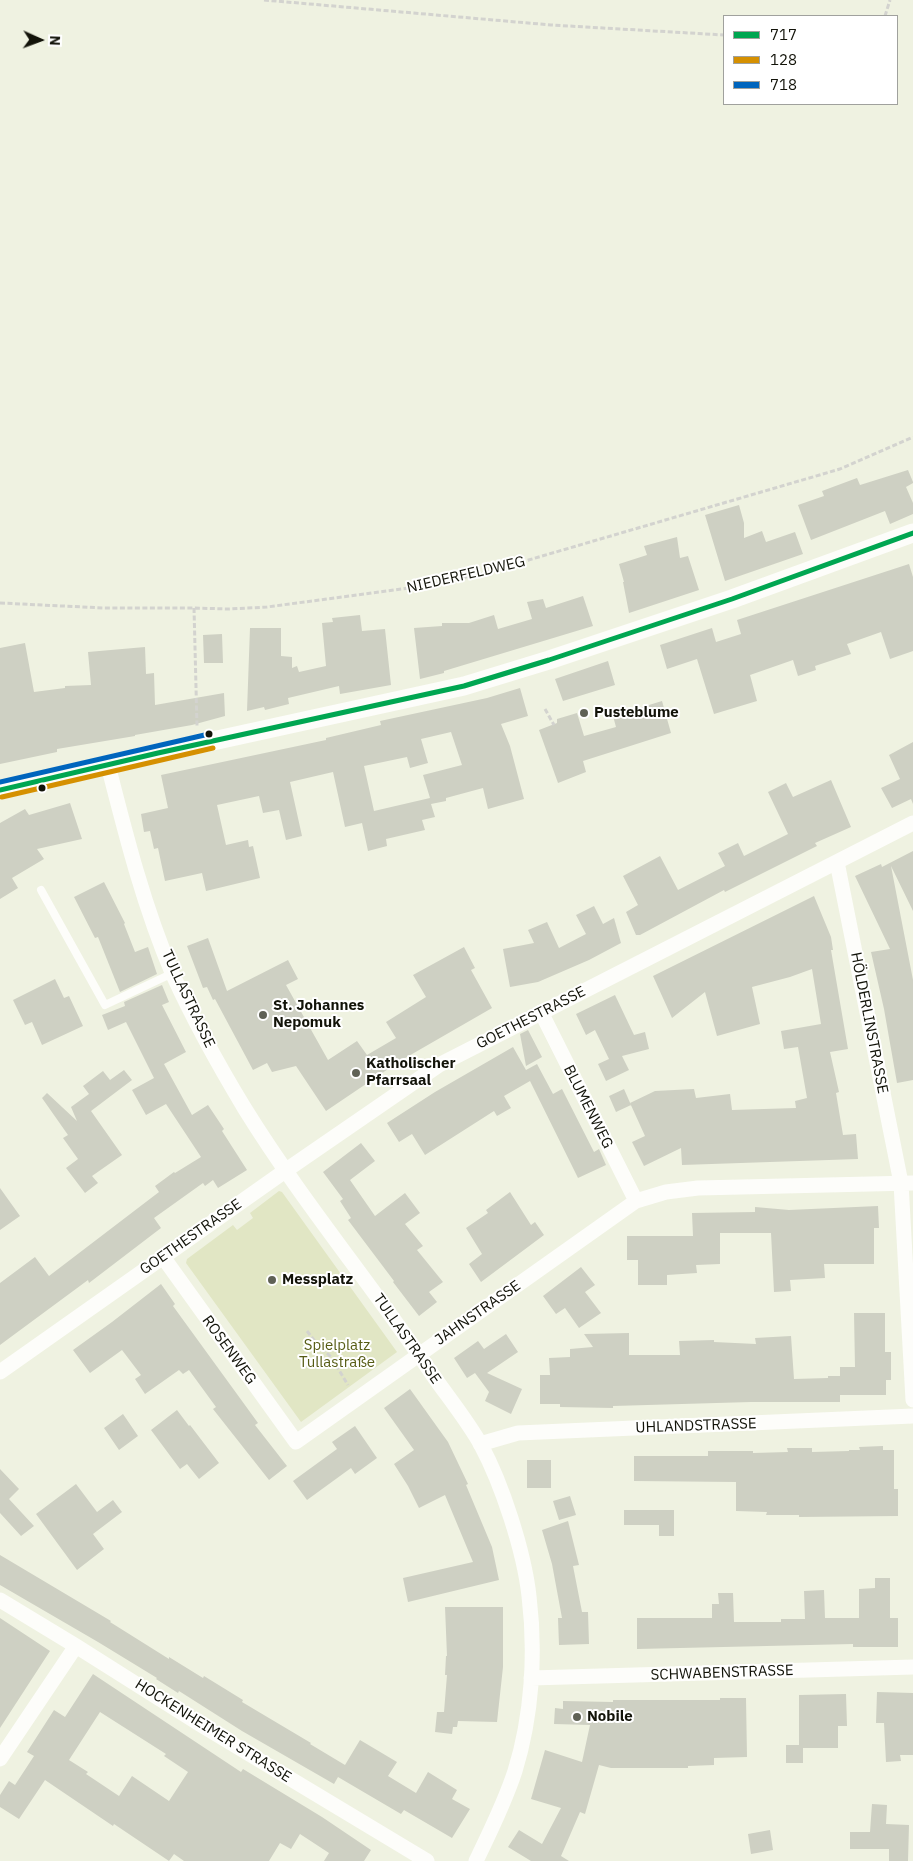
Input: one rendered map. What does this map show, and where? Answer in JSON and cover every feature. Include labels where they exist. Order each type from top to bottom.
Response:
[{"type":"street","points":[[0,790],[198,744],[464,686],[732,599],[913,533]]},
{"type":"street","name":"TULLASTRASSE","points":[[108,765],[140,885],[173,973],[192,1015],[245,1108],[285,1171],[419,1354],[480,1444],[502,1492],[518,1543],[529,1594],[531,1678],[525,1725],[515,1772],[476,1861]]},
{"type":"street","name":"GOETHESTRASSE","points":[[0,1372],[439,1065],[913,823]]},
{"type":"street","name":"HÖLDERLINSTRASSE","points":[[837,862],[907,1183],[913,1400]]},
{"type":"street","name":"BLUMENWEG","points":[[540,1012],[636,1201]]},
{"type":"street","name":"JAHNSTRASSE","points":[[296,1442],[636,1201],[666,1192],[698,1188],[907,1183]]},
{"type":"street","name":"ROSENWEG","points":[[164,1257],[296,1442]]},
{"type":"street","name":"UHLANDSTRASSE","points":[[480,1444],[518,1433],[913,1416]]},
{"type":"street","name":"HOCKENHEIMER STRASSE","points":[[0,1600],[201,1725],[427,1861]]},
{"type":"street","points":[[0,1759],[76,1646]]},
{"type":"street","name":"SCHWABENSTRASSE","points":[[531,1678],[913,1667]]},
{"type":"lane","points":[[41,890],[105,1005],[173,973]]},
{"type":"path","points":[[264,0],[551,25],[723,35]]},
{"type":"path","points":[[885,15],[890,0]]},
{"type":"path","name":"NIEDERFELDWEG","points":[[0,603],[104,608],[229,609],[267,607],[431,585],[484,573],[840,469],[913,437]]},
{"type":"path","points":[[194,608],[198,744]]},
{"type":"path","points":[[545,709],[554,725]]},
{"type":"path","points":[[307,1331],[324,1352],[331,1357],[349,1386]]},
{"type":"green space","name":"Spielplatz Tullastraße","points":[[279,1191],[282,1192],[397,1352],[301,1422],[186,1263],[187,1259],[233,1225],[237,1230],[253,1218],[250,1213]]},
{"type":"building","points":[[908,470],[913,483],[906,487],[913,503],[913,514],[890,524],[885,511],[811,540],[798,505],[824,496],[822,491],[857,478],[860,485]]},
{"type":"building","points":[[739,505],[744,523],[744,538],[762,531],[766,542],[795,532],[803,554],[725,581],[705,515]]},
{"type":"building","points":[[677,537],[680,558],[688,556],[699,590],[629,613],[619,564],[647,555],[644,546]]},
{"type":"building","points":[[909,564],[913,577],[913,651],[890,659],[881,632],[847,644],[851,654],[815,666],[816,670],[798,676],[793,660],[750,675],[757,701],[714,714],[697,659],[667,669],[660,645],[712,628],[716,642],[741,634],[737,620]]},
{"type":"building","points":[[583,596],[593,626],[420,679],[414,628],[442,626],[442,623],[469,623],[494,615],[498,629],[532,619],[527,602],[543,599],[546,608]]},
{"type":"building","points":[[360,615],[362,631],[385,629],[391,685],[340,694],[339,686],[288,698],[289,704],[265,710],[264,707],[247,711],[250,628],[281,628],[281,656],[292,657],[292,668],[297,666],[299,672],[326,666],[322,623],[333,622],[332,618]]},
{"type":"building","points":[[222,634],[223,663],[204,663],[203,635]]},
{"type":"building","points":[[25,643],[34,692],[65,688],[65,686],[91,685],[88,652],[145,647],[146,674],[154,673],[155,705],[224,693],[225,716],[192,725],[57,749],[57,752],[0,764],[0,648]]},
{"type":"building","points":[[608,661],[615,685],[563,701],[555,679]]},
{"type":"building","points":[[520,688],[528,716],[501,724],[510,746],[524,799],[488,809],[483,788],[446,798],[446,801],[431,804],[435,817],[422,820],[425,830],[386,839],[387,846],[368,851],[362,823],[345,827],[333,772],[290,782],[302,836],[286,840],[279,810],[263,813],[259,796],[217,805],[226,845],[248,840],[249,847],[253,846],[260,878],[206,891],[202,873],[165,881],[158,848],[154,849],[150,831],[144,832],[141,814],[168,808],[161,775],[326,740],[326,738],[381,725],[380,721],[487,698]],"holes":[[[451,732],[462,765],[423,775],[430,798],[374,811],[364,766],[407,757],[410,768],[428,763],[421,739]]]},
{"type":"building","points":[[662,701],[671,733],[583,761],[586,772],[558,783],[539,730],[557,723],[557,719],[577,713],[584,736],[616,727],[613,716]]},
{"type":"building","points":[[913,742],[913,804],[911,799],[892,808],[881,788],[900,779],[889,755]]},
{"type":"building","points":[[831,780],[851,827],[815,843],[817,846],[725,892],[724,890],[640,935],[636,935],[626,912],[638,905],[623,876],[660,856],[678,890],[725,866],[718,853],[738,843],[744,856],[788,834],[768,792],[786,783],[793,797]]},
{"type":"building","points":[[70,803],[82,839],[37,849],[44,859],[12,878],[18,888],[0,899],[0,823],[25,809],[29,815]]},
{"type":"building","points":[[913,851],[913,911],[891,866],[913,980],[913,1080],[897,1083],[884,1009],[871,952],[890,949],[855,876],[881,864],[882,867]]},
{"type":"building","points":[[104,882],[125,923],[135,952],[148,947],[157,974],[120,992],[98,937],[95,938],[74,897]]},
{"type":"building","points":[[814,896],[831,937],[833,950],[831,950],[848,1049],[830,1052],[839,1092],[836,1093],[843,1135],[856,1134],[858,1159],[682,1165],[681,1148],[644,1166],[632,1142],[645,1136],[630,1103],[655,1091],[694,1089],[696,1098],[730,1094],[732,1110],[796,1108],[795,1101],[807,1098],[798,1047],[784,1049],[781,1031],[821,1024],[812,969],[752,987],[760,1024],[717,1036],[705,992],[672,1018],[653,976]]},
{"type":"building","points":[[594,906],[603,924],[614,918],[621,943],[589,960],[538,982],[510,987],[503,949],[534,943],[528,930],[547,922],[559,948],[586,934],[576,915]]},
{"type":"building","points":[[208,938],[227,991],[288,960],[298,979],[286,985],[328,1060],[357,1041],[367,1055],[396,1038],[386,1022],[426,997],[413,975],[464,947],[475,968],[471,970],[492,1008],[400,1061],[326,1111],[296,1066],[272,1072],[267,1063],[253,1070],[215,999],[213,1000],[207,987],[203,988],[187,946]]},
{"type":"building","points":[[55,979],[64,998],[69,996],[83,1026],[42,1045],[32,1022],[25,1025],[13,1000]]},
{"type":"building","points":[[162,985],[169,1002],[162,1005],[186,1052],[164,1064],[192,1115],[208,1105],[247,1170],[218,1188],[213,1180],[205,1186],[203,1183],[154,1218],[161,1228],[89,1283],[88,1280],[0,1345],[0,1283],[35,1257],[49,1276],[159,1192],[155,1186],[174,1172],[201,1157],[166,1104],[146,1115],[132,1090],[154,1078],[126,1022],[108,1030],[102,1015],[125,1006],[124,1002]]},
{"type":"building","points":[[615,995],[634,1035],[645,1032],[649,1049],[622,1056],[629,1070],[606,1081],[598,1064],[609,1059],[595,1030],[586,1035],[576,1014]]},
{"type":"building","points":[[528,1030],[542,1057],[526,1066],[520,1034]]},
{"type":"building","points":[[513,1047],[526,1070],[537,1064],[553,1094],[562,1089],[594,1152],[599,1149],[606,1165],[578,1178],[530,1081],[504,1096],[511,1108],[497,1116],[494,1111],[425,1155],[412,1134],[399,1142],[387,1123],[435,1092]]},
{"type":"building","points":[[124,1070],[132,1080],[91,1111],[122,1155],[92,1176],[98,1183],[85,1193],[66,1168],[78,1159],[63,1138],[68,1135],[42,1098],[47,1093],[77,1121],[71,1107],[89,1094],[83,1086],[103,1071],[110,1080]]},
{"type":"building","points":[[624,1089],[631,1105],[616,1112],[609,1096]]},
{"type":"building","points":[[361,1143],[375,1161],[350,1180],[375,1216],[405,1193],[420,1213],[405,1224],[423,1246],[417,1250],[443,1282],[429,1292],[437,1302],[419,1316],[348,1220],[351,1218],[340,1201],[343,1199],[323,1172]]},
{"type":"building","points":[[0,1188],[20,1216],[0,1230]]},
{"type":"building","points":[[510,1192],[531,1225],[535,1222],[544,1235],[481,1282],[469,1264],[482,1254],[466,1228],[488,1213],[486,1210]]},
{"type":"building","points":[[878,1206],[879,1228],[874,1228],[874,1264],[824,1264],[825,1278],[790,1280],[791,1291],[774,1292],[771,1233],[720,1233],[720,1264],[696,1265],[697,1273],[667,1275],[667,1285],[638,1285],[638,1260],[627,1260],[627,1236],[693,1236],[692,1213],[755,1212],[755,1207],[789,1210]]},
{"type":"building","points":[[581,1267],[595,1285],[585,1292],[601,1313],[579,1328],[565,1308],[556,1314],[543,1296]]},
{"type":"building","points":[[161,1284],[175,1304],[173,1306],[258,1423],[255,1425],[287,1466],[269,1480],[213,1409],[216,1407],[189,1370],[183,1374],[179,1370],[145,1394],[135,1379],[141,1375],[122,1350],[90,1373],[73,1350]]},
{"type":"building","points":[[854,1313],[885,1313],[885,1352],[891,1352],[891,1380],[886,1380],[886,1395],[840,1395],[840,1402],[751,1402],[613,1406],[613,1408],[560,1407],[560,1404],[540,1404],[540,1375],[550,1375],[549,1358],[570,1357],[570,1349],[593,1347],[584,1334],[629,1333],[629,1355],[680,1355],[679,1341],[714,1340],[714,1342],[756,1344],[755,1338],[791,1336],[794,1379],[840,1376],[840,1367],[855,1367]]},
{"type":"building","points":[[506,1334],[518,1352],[487,1373],[522,1389],[511,1414],[485,1401],[489,1392],[475,1373],[467,1378],[454,1358],[478,1341],[484,1349]]},
{"type":"building","points":[[410,1389],[448,1442],[468,1484],[466,1485],[492,1547],[499,1580],[408,1602],[403,1578],[473,1562],[445,1495],[419,1508],[394,1464],[414,1450],[384,1408]]},
{"type":"building","points":[[177,1410],[219,1463],[199,1479],[187,1464],[180,1469],[151,1430]]},
{"type":"building","points":[[123,1414],[138,1436],[119,1450],[104,1428]]},
{"type":"building","points":[[355,1426],[377,1458],[355,1474],[351,1468],[307,1500],[293,1481],[337,1449],[332,1442]]},
{"type":"building","points":[[883,1446],[883,1450],[894,1450],[894,1489],[898,1489],[898,1516],[799,1517],[799,1515],[766,1515],[767,1512],[736,1511],[736,1482],[634,1481],[634,1456],[708,1456],[708,1451],[788,1452],[787,1448],[812,1448],[812,1452],[849,1451],[860,1450],[859,1447]]},
{"type":"building","points":[[527,1460],[551,1460],[551,1488],[527,1488]]},
{"type":"building","points":[[0,1469],[19,1489],[9,1499],[34,1526],[21,1536],[0,1513]]},
{"type":"building","points":[[76,1484],[97,1512],[113,1500],[122,1512],[93,1534],[104,1549],[77,1570],[36,1514]]},
{"type":"building","points":[[570,1496],[576,1515],[559,1520],[553,1501]]},
{"type":"building","points":[[624,1510],[674,1510],[674,1536],[659,1536],[659,1525],[624,1525]]},
{"type":"building","points":[[568,1521],[579,1565],[573,1566],[582,1612],[588,1612],[589,1644],[559,1645],[558,1618],[562,1618],[552,1564],[542,1530]]},
{"type":"building","points":[[0,1555],[111,1621],[169,1659],[169,1657],[203,1678],[204,1676],[243,1700],[242,1702],[345,1765],[360,1740],[397,1762],[388,1776],[416,1793],[428,1772],[457,1790],[452,1799],[470,1809],[452,1838],[404,1810],[401,1814],[338,1777],[334,1784],[242,1731],[179,1691],[178,1693],[98,1642],[0,1585]]},
{"type":"building","points":[[875,1578],[890,1578],[890,1618],[898,1618],[898,1647],[853,1647],[853,1644],[637,1649],[637,1618],[712,1618],[712,1604],[719,1604],[718,1593],[733,1593],[734,1622],[781,1622],[781,1619],[805,1619],[804,1591],[824,1590],[825,1618],[859,1618],[859,1589],[875,1588]]},
{"type":"building","points":[[445,1607],[503,1607],[503,1667],[497,1722],[458,1721],[457,1727],[453,1727],[452,1734],[435,1732],[437,1712],[444,1712],[447,1675],[445,1675],[447,1656]]},
{"type":"building","points":[[0,1618],[50,1651],[0,1728]]},
{"type":"building","points":[[93,1674],[241,1772],[243,1769],[322,1817],[371,1850],[364,1861],[324,1861],[329,1853],[300,1834],[291,1849],[280,1843],[269,1861],[184,1861],[174,1854],[169,1861],[45,1780],[19,1819],[0,1807],[0,1795],[9,1781],[15,1785],[34,1756],[27,1752],[54,1710],[65,1717]],"holes":[[[100,1712],[166,1754],[164,1756],[188,1772],[169,1801],[132,1776],[119,1796],[69,1760]]]},
{"type":"building","points":[[877,1692],[913,1693],[913,1755],[900,1755],[901,1761],[886,1762],[884,1723],[876,1723]]},
{"type":"building","points":[[846,1694],[847,1726],[838,1726],[838,1748],[803,1748],[803,1763],[786,1763],[786,1745],[799,1745],[799,1695]]},
{"type":"building","points":[[720,1698],[746,1698],[747,1757],[714,1758],[714,1765],[688,1766],[688,1768],[611,1768],[599,1765],[585,1814],[580,1812],[561,1856],[569,1861],[531,1861],[508,1847],[519,1830],[542,1844],[561,1808],[531,1799],[545,1750],[582,1762],[590,1725],[554,1724],[555,1708],[563,1709],[563,1701],[720,1700]]},
{"type":"building","points":[[872,1804],[887,1805],[886,1824],[909,1825],[908,1861],[889,1861],[889,1849],[850,1849],[850,1832],[870,1832]]},
{"type":"building","points":[[770,1830],[773,1850],[751,1854],[748,1834]]},
{"type":"transit line","name":"717","points":[[0,790],[158,753],[464,686],[549,660],[732,599],[913,533]]},
{"type":"transit line","name":"718","points":[[0,782],[209,734]]},
{"type":"transit line","name":"128","points":[[2,797],[213,748]]},
{"type":"place","name":"Pusteblume","points":[[584,713]]},
{"type":"place","name":"St. Johannes Nepomuk","points":[[263,1015]]},
{"type":"place","name":"Katholischer Pfarrsaal","points":[[356,1073]]},
{"type":"place","name":"Messplatz","points":[[272,1280]]},
{"type":"place","name":"Nobile","points":[[577,1717]]}]
